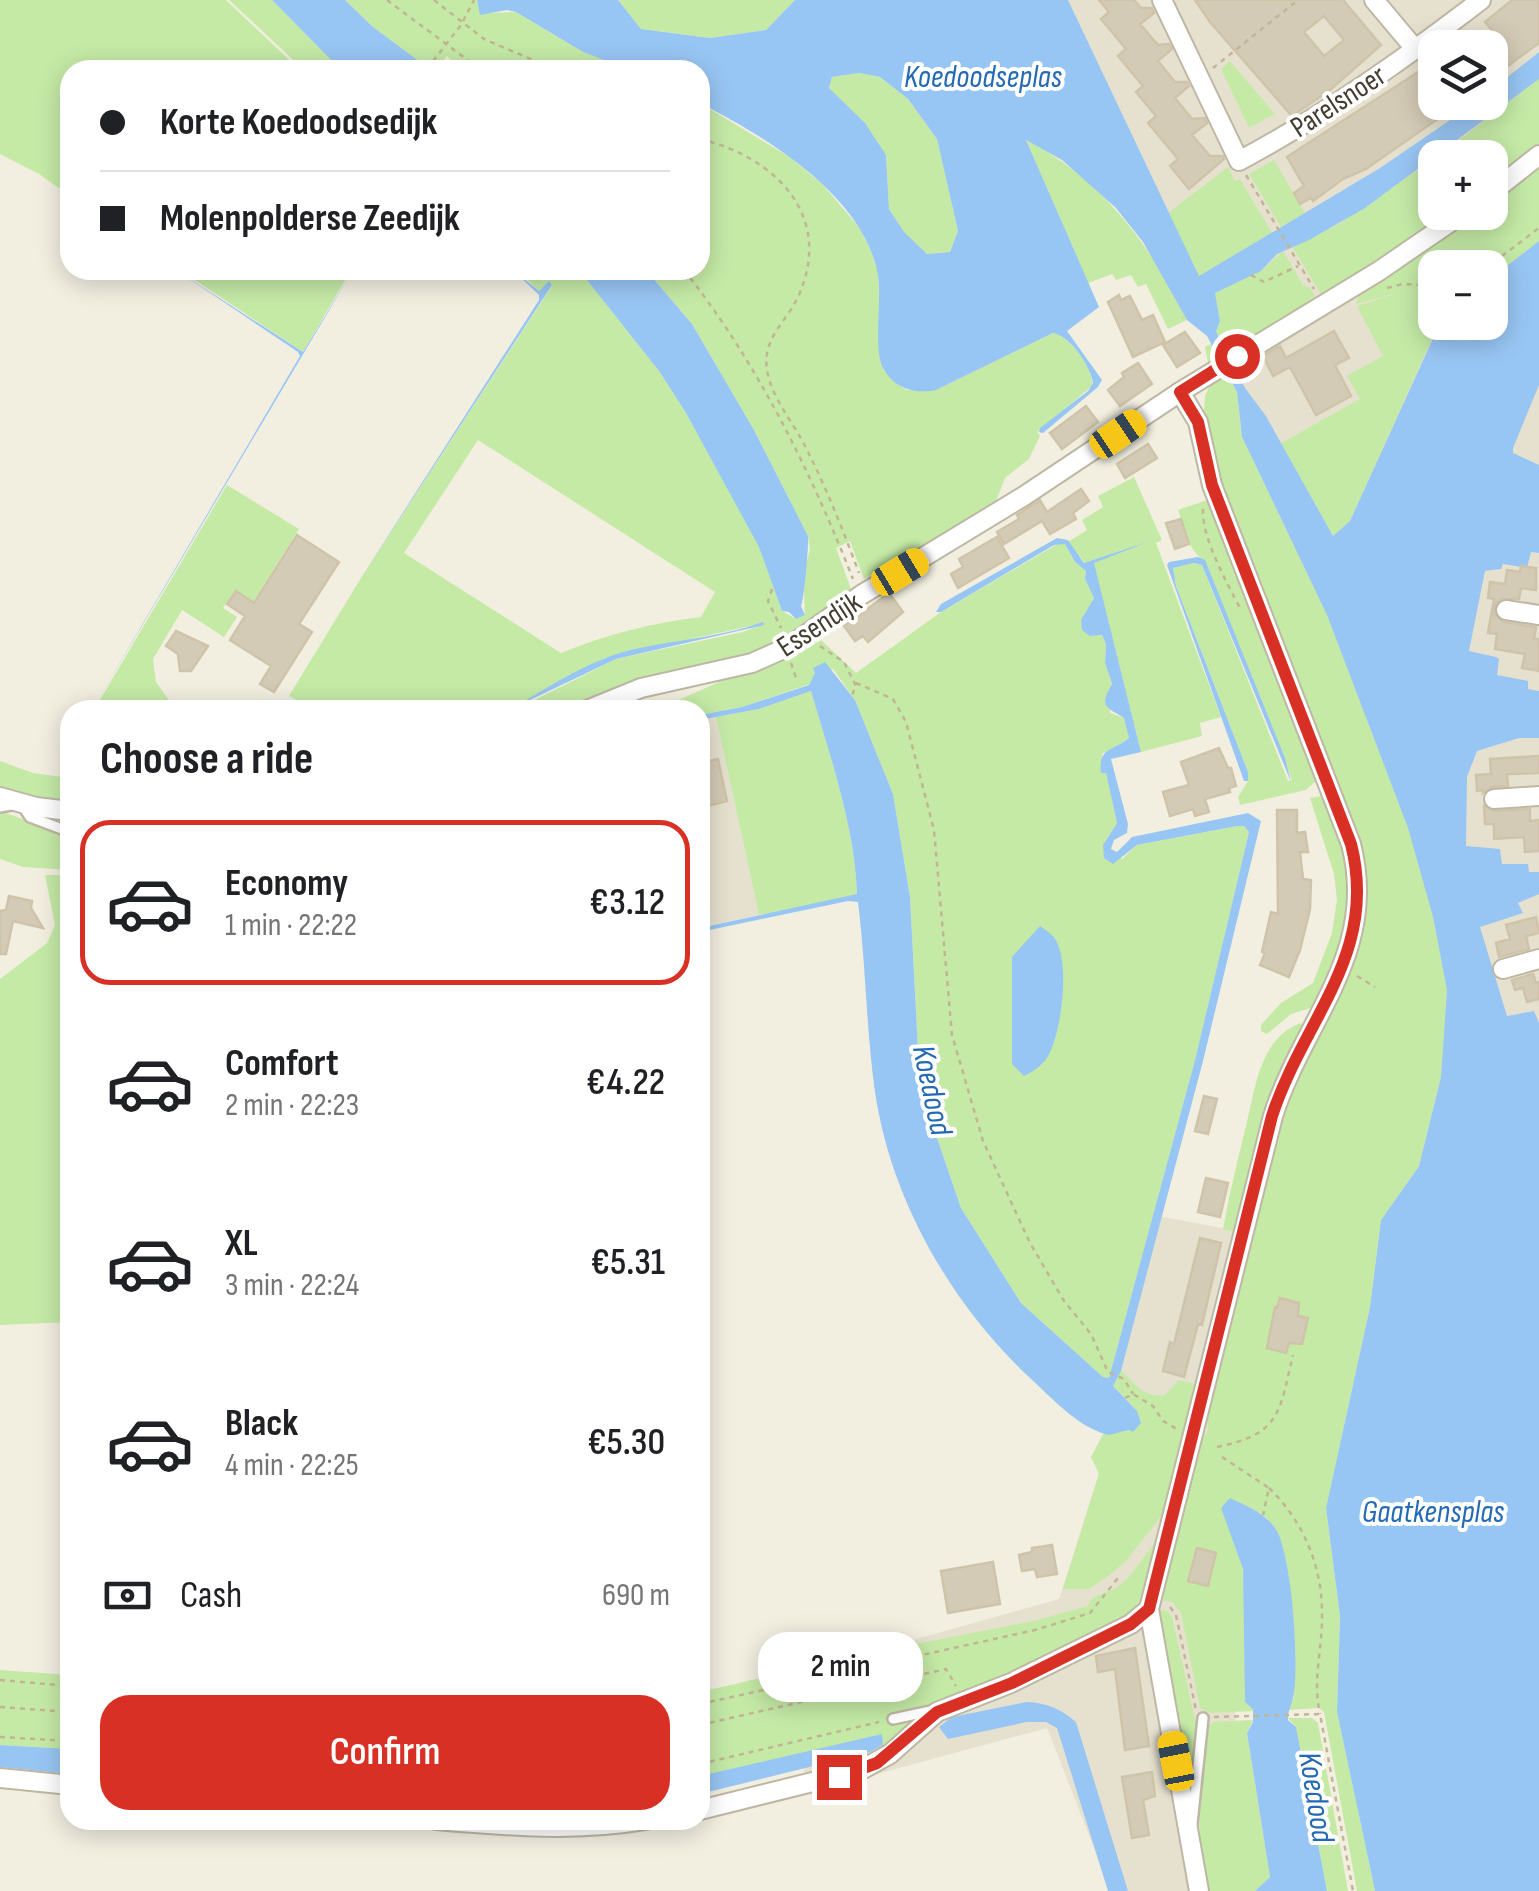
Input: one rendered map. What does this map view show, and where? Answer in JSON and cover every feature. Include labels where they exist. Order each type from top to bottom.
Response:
[{"type":"street","points":[[1162,0],[1238,160]]},
{"type":"street","points":[[1374,0],[1416,50]]},
{"type":"street","name":"Parelsnoer","points":[[1238,160],[1300,127],[1416,50],[1481,0]]},
{"type":"street","points":[[1508,180],[1539,155]]},
{"type":"street","name":"Essendijk","points":[[612,700],[641,688],[770,657],[1438,230]]},
{"type":"street","points":[[1180,392],[1198,422],[1212,485],[1351,844],[1359,896],[1355,928],[1342,968],[1292,1064],[1272,1116],[1149,1609],[1199,1891]]},
{"type":"street","points":[[1506,610],[1539,615]]},
{"type":"street","points":[[1494,800],[1539,796]]},
{"type":"street","points":[[0,797],[60,810]]},
{"type":"street","points":[[1503,969],[1539,959]]},
{"type":"street","points":[[710,1808],[861,1770],[890,1754],[937,1712],[1012,1683],[1131,1624],[1149,1609]]},
{"type":"street","points":[[0,1778],[60,1784]]},
{"type":"lane","points":[[0,808],[21,804],[30,817],[60,828]]},
{"type":"lane","points":[[893,1719],[955,1704]]},
{"type":"lane","points":[[1190,1836],[1203,1718]]},
{"type":"path","points":[[387,0],[467,60]]},
{"type":"path","points":[[434,0],[461,25],[484,39],[533,60]]},
{"type":"path","points":[[433,60],[461,25],[474,0]]},
{"type":"path","points":[[1198,76],[1220,65],[1298,0]]},
{"type":"path","points":[[710,142],[765,166],[788,189],[804,218],[809,245],[806,277],[796,302],[770,339],[768,373],[822,480],[865,593]]},
{"type":"path","points":[[1238,160],[1313,286]]},
{"type":"path","points":[[1508,251],[1539,228]]},
{"type":"path","points":[[1251,275],[1264,282],[1299,265]]},
{"type":"path","points":[[691,280],[749,366],[804,464],[865,593]]},
{"type":"path","points":[[790,660],[797,681]]},
{"type":"path","points":[[856,683],[893,699],[906,722],[934,830],[952,1035],[982,1141],[1030,1243],[1064,1301],[1091,1334],[1108,1372],[1122,1377],[1133,1394],[1153,1406],[1170,1427],[1193,1434]]},
{"type":"path","points":[[1342,968],[1375,987]]},
{"type":"path","points":[[1217,1448],[1249,1441],[1266,1430],[1280,1409],[1293,1355]]},
{"type":"path","points":[[1125,1398],[1133,1394]]},
{"type":"path","points":[[1222,1457],[1269,1488],[1304,1529],[1312,1554],[1322,1612],[1316,1672],[1320,1714],[1352,1891]]},
{"type":"path","points":[[1264,1515],[1269,1488]]},
{"type":"path","points":[[710,1702],[1035,1630],[1090,1612],[1118,1578]]},
{"type":"path","points":[[1149,1609],[1168,1606],[1176,1615],[1194,1706],[1203,1718],[1320,1714]]},
{"type":"path","points":[[710,1723],[946,1669],[955,1704]]},
{"type":"path","points":[[0,1680],[60,1685]]},
{"type":"path","points":[[0,1707],[60,1711]]},
{"type":"path","points":[[710,1762],[893,1719]]},
{"type":"path","points":[[0,1737],[60,1740]]},
{"type":"shaded area","points":[[1045,0],[1539,0],[1539,1459],[1260,423]]},
{"type":"shaded area","points":[[716,717],[759,915],[710,926],[710,718]]},
{"type":"shaded area","points":[[1153,1215],[1369,1256],[1225,1590],[1250,1891],[1111,1891],[1047,1728],[807,1793],[791,1674],[1059,1599],[1099,1473]]},
{"type":"green space","points":[[0,0],[226,0],[289,60],[60,60],[60,189],[0,154]]},
{"type":"green space","points":[[229,0],[272,0],[331,60],[293,60]]},
{"type":"green space","points":[[345,0],[477,0],[479,7],[488,8],[487,13],[516,12],[604,60],[451,60],[447,56],[444,60],[418,60]]},
{"type":"green space","points":[[618,0],[795,0],[766,30],[710,38],[641,29]]},
{"type":"green space","points":[[1230,61],[1275,114],[1249,128],[1221,69]]},
{"type":"green space","points":[[859,73],[880,77],[908,99],[937,139],[958,231],[950,252],[927,254],[904,233],[889,209],[886,155],[829,88],[832,77]]},
{"type":"green space","points":[[1539,79],[1539,146],[1508,171],[1508,140],[1459,140],[1486,120],[1508,120],[1508,103]]},
{"type":"green space","points":[[710,109],[791,158],[822,184],[858,226],[878,273],[883,369],[898,385],[907,390],[936,390],[1053,333],[1067,340],[1080,354],[1092,386],[1037,432],[1040,436],[1029,459],[1005,478],[995,504],[864,579],[850,541],[836,548],[851,589],[833,601],[833,609],[772,649],[596,700],[535,700],[616,659],[743,632],[764,623],[605,658],[527,700],[296,700],[289,696],[361,578],[552,286],[549,282],[539,291],[527,280],[587,280],[659,371],[686,413],[760,547],[782,611],[796,619],[805,615],[803,575],[810,550],[808,536],[754,430],[692,324],[655,280],[710,280]],"holes":[[[478,440],[715,592],[701,617],[630,630],[561,653],[404,553]]]},
{"type":"green space","points":[[1026,140],[1078,174],[1121,216],[1157,266],[1187,320],[1168,329],[1146,284],[1138,287],[1131,275],[1116,280],[1112,274],[1088,283]]},
{"type":"green space","points":[[1274,160],[1305,213],[1281,227],[1249,174]]},
{"type":"green space","points":[[1539,164],[1539,241],[1508,265],[1508,250],[1421,250],[1451,230],[1508,230],[1508,189]]},
{"type":"green space","points":[[1228,167],[1235,181],[1240,179],[1272,233],[1199,276],[1168,213]]},
{"type":"green space","points":[[1418,170],[1418,230],[1427,230],[1322,296],[1292,246],[1339,224]]},
{"type":"green space","points":[[1283,251],[1303,285],[1317,299],[1185,380],[1208,363],[1205,347],[1220,339],[1215,331],[1220,321],[1215,293],[1261,271]]},
{"type":"green space","points":[[1418,252],[1418,340],[1431,340],[1350,521],[1333,536],[1281,443],[1360,399],[1347,376],[1383,356],[1357,306],[1397,293],[1356,304],[1360,290]]},
{"type":"green space","points":[[195,280],[345,280],[303,352]]},
{"type":"green space","points":[[1234,365],[1237,372],[1229,377],[1237,392],[1242,437],[1327,615],[1408,828],[1433,917],[1447,990],[1441,1077],[1419,1166],[1381,1220],[1370,1307],[1326,1508],[1340,1616],[1337,1712],[1375,1891],[1357,1891],[1324,1712],[1319,1708],[1288,1710],[1294,1697],[1289,1579],[1279,1536],[1270,1522],[1230,1499],[1222,1508],[1243,1569],[1253,1711],[1210,1713],[1200,1708],[1181,1613],[1172,1602],[1161,1600],[1194,1455],[1208,1430],[1206,1410],[1277,1120],[1362,927],[1364,874],[1315,723],[1214,466],[1205,396],[1211,383]]},
{"type":"green space","points":[[1134,477],[1162,540],[1156,543],[1221,717],[1200,723],[1202,736],[1141,752],[1093,562],[1150,541],[1085,563],[1068,542],[1087,530],[1082,520],[1103,507],[1098,496]]},
{"type":"green space","points":[[227,485],[299,529],[253,602],[235,590],[223,608],[237,617],[224,637],[182,610],[153,659],[156,682],[169,700],[100,700]]},
{"type":"green space","points":[[1210,499],[1319,778],[1306,790],[1240,805],[1238,797],[1248,781],[1248,772],[1176,586],[1173,568],[1202,565],[1288,781],[1292,780],[1205,561],[1191,545],[1178,510]]},
{"type":"green space","points":[[1059,543],[1065,544],[1075,562],[1086,571],[1085,579],[1094,597],[1090,636],[1102,635],[1106,644],[1105,663],[1112,685],[1110,713],[1124,718],[1130,738],[1102,754],[1117,823],[1103,845],[1122,859],[1137,845],[1237,826],[1244,826],[1249,832],[1195,1060],[1109,1378],[1103,1377],[1021,1303],[961,1208],[920,1088],[910,897],[893,794],[855,700],[833,669],[815,673],[810,684],[742,707],[710,713],[710,700],[678,700],[746,670],[793,658],[821,640],[856,673],[941,612]]},
{"type":"green space","points":[[811,691],[847,817],[857,895],[759,915],[716,717],[759,709]]},
{"type":"green space","points":[[0,761],[33,773],[60,777],[60,804],[40,801],[0,790]]},
{"type":"green space","points":[[1310,798],[1327,798],[1345,856],[1345,927],[1314,1007],[1291,1014],[1267,1034],[1261,1031],[1261,1025],[1281,1003],[1313,983],[1332,933],[1337,900],[1334,874]]},
{"type":"green space","points":[[0,811],[60,832],[60,869],[23,867],[0,859]]},
{"type":"green space","points":[[45,875],[60,875],[60,1322],[0,1325],[0,979],[47,943],[55,925]]},
{"type":"green space","points":[[1301,1023],[1303,1027],[1272,1093],[1237,1233],[1223,1229],[1261,1068],[1276,1041]]},
{"type":"green space","points":[[1121,1371],[1150,1394],[1165,1395],[1179,1380],[1199,1385],[1162,1515],[1126,1561],[1107,1577],[1089,1589],[1063,1589],[1099,1474],[1091,1457],[1103,1434],[1124,1432],[1138,1419],[1134,1407],[1113,1386]]},
{"type":"green space","points":[[1157,1540],[1146,1591],[1129,1617],[923,1717],[890,1750],[883,1745],[881,1735],[710,1774],[710,1690],[782,1670],[1034,1621],[1087,1606],[1094,1597],[1116,1588]]},
{"type":"green space","points":[[1159,1610],[1172,1617],[1196,1724],[1191,1805],[1160,1639]]},
{"type":"green space","points":[[0,1670],[60,1674],[60,1748],[0,1745]]},
{"type":"green space","points":[[1288,1718],[1312,1718],[1318,1723],[1348,1891],[1327,1891],[1296,1727]]},
{"type":"green space","points":[[1253,1720],[1247,1733],[1270,1877],[1255,1891],[1205,1891],[1198,1845],[1207,1729],[1212,1722]]},
{"type":"water","points":[[272,0],[345,0],[418,60],[331,60]]},
{"type":"water","name":"Gaatkensplas","points":[[477,0],[618,0],[641,29],[710,38],[766,30],[795,0],[1068,0],[1199,276],[1418,142],[1418,169],[1365,208],[1277,254],[1261,271],[1215,293],[1219,338],[1333,536],[1350,521],[1432,340],[1508,340],[1508,265],[1539,241],[1539,385],[1513,453],[1539,465],[1539,553],[1531,552],[1527,568],[1503,564],[1501,569],[1485,571],[1469,651],[1496,657],[1497,675],[1528,681],[1528,689],[1539,691],[1539,738],[1519,738],[1477,751],[1467,777],[1466,846],[1500,849],[1502,864],[1528,864],[1529,872],[1539,872],[1539,894],[1518,903],[1523,913],[1480,927],[1507,1016],[1534,1011],[1539,1023],[1539,1891],[1375,1891],[1337,1712],[1340,1616],[1326,1508],[1370,1307],[1381,1220],[1419,1166],[1441,1077],[1447,990],[1433,917],[1408,828],[1327,615],[1242,437],[1237,392],[1207,336],[1187,320],[1143,242],[1116,208],[1062,160],[1026,140],[1099,307],[1067,331],[1102,380],[1043,433],[1040,428],[1093,383],[1079,353],[1053,333],[936,390],[905,388],[887,375],[880,360],[878,276],[869,247],[854,220],[809,172],[754,133],[710,109],[710,60],[604,60],[516,12],[480,15]],"holes":[[[859,73],[880,77],[908,99],[937,139],[958,231],[950,252],[927,254],[904,232],[889,209],[886,155],[865,123],[829,88],[832,77]]]},
{"type":"water","name":"Gaatkensplas","points":[[1539,52],[1539,79],[1508,102],[1508,77]]},
{"type":"water","name":"Gaatkensplas","points":[[1450,120],[1484,120],[1457,140],[1421,140]]},
{"type":"water","points":[[191,280],[303,352],[347,280],[98,700],[300,356]]},
{"type":"water","points":[[523,280],[539,291],[549,281],[552,285],[361,578],[539,300],[539,295]]},
{"type":"water","points":[[587,280],[655,280],[692,324],[754,430],[808,536],[801,606],[805,615],[796,619],[782,611],[759,547],[659,371]]},
{"type":"water","points":[[1057,538],[1068,540],[1084,563],[1150,541],[1094,563],[1141,752],[1111,759],[1128,824],[1127,833],[1114,840],[1111,849],[1117,852],[1132,837],[1248,813],[1261,821],[1203,1061],[1121,1371],[1113,1386],[1137,1411],[1141,1423],[1133,1432],[1109,1435],[1066,1411],[974,1317],[929,1248],[910,1210],[883,1132],[875,1092],[858,902],[710,930],[710,926],[857,894],[847,817],[811,691],[759,709],[710,718],[710,713],[809,685],[815,673],[813,668],[825,662],[855,700],[893,794],[910,897],[920,1088],[961,1208],[1021,1303],[1103,1377],[1109,1378],[1195,1060],[1249,832],[1244,826],[1237,826],[1137,845],[1113,864],[1104,858],[1103,845],[1117,823],[1106,773],[1101,773],[1102,758],[1129,738],[1124,718],[1106,706],[1112,684],[1105,663],[1106,644],[1102,635],[1090,636],[1082,630],[1081,620],[1094,598],[1085,579],[1086,571],[1075,562],[1065,544],[1054,545],[936,612],[941,604]]},
{"type":"water","points":[[1198,557],[1205,560],[1285,758],[1291,782],[1202,565],[1173,568],[1176,586],[1248,772],[1248,781],[1244,781],[1167,565]]},
{"type":"water","points":[[763,622],[764,625],[616,659],[526,700],[611,656]]},
{"type":"water","points":[[1040,926],[1059,946],[1063,975],[1061,1008],[1049,1055],[1024,1076],[1012,1064],[1012,957]]},
{"type":"water","points":[[1230,1498],[1271,1522],[1286,1560],[1296,1662],[1288,1720],[1296,1727],[1327,1891],[1255,1891],[1270,1877],[1247,1733],[1253,1722],[1253,1709],[1245,1702],[1243,1569],[1221,1508]]},
{"type":"water","points":[[1027,1702],[1053,1708],[1076,1722],[1128,1891],[1108,1891],[1057,1728],[1046,1722],[1027,1722],[948,1739],[939,1727],[952,1717]]},
{"type":"water","points":[[882,1734],[883,1745],[870,1752],[710,1792],[710,1774]]},
{"type":"water","points":[[0,1745],[60,1748],[60,1773],[0,1767]]},
{"type":"building","points":[[1099,0],[1134,0],[1141,8],[1152,8],[1154,13],[1140,24],[1158,45],[1169,44],[1172,49],[1158,61],[1175,82],[1187,82],[1189,86],[1175,98],[1192,119],[1205,118],[1207,123],[1192,135],[1210,156],[1224,159],[1189,189],[1170,166],[1178,159],[1148,123],[1156,116],[1136,92],[1143,86],[1118,56],[1126,49],[1101,19],[1109,12]]},
{"type":"building","points":[[1195,0],[1343,0],[1381,45],[1330,90],[1292,116]],"holes":[[[1324,16],[1344,40],[1324,56],[1304,32]]]},
{"type":"building","points":[[1512,0],[1539,0],[1539,43],[1508,66],[1508,30],[1492,30],[1485,22]]},
{"type":"building","points":[[1418,72],[1418,120],[1436,120],[1366,169],[1343,179],[1313,201],[1311,198],[1300,204],[1294,193],[1304,186],[1287,157]]},
{"type":"building","points":[[1119,295],[1121,300],[1130,296],[1142,320],[1153,315],[1165,342],[1133,357],[1108,302]]},
{"type":"building","points":[[1334,331],[1349,358],[1335,365],[1351,396],[1316,415],[1290,367],[1273,376],[1263,356],[1280,346],[1286,358]]},
{"type":"building","points":[[1185,332],[1200,353],[1177,367],[1163,345]]},
{"type":"building","points":[[1138,363],[1152,384],[1120,406],[1108,390],[1124,377],[1122,373]]},
{"type":"building","points":[[1086,406],[1098,422],[1062,449],[1050,433]]},
{"type":"building","points":[[1148,444],[1157,458],[1125,478],[1117,464]]},
{"type":"building","points":[[1081,489],[1089,501],[1073,513],[1076,519],[1050,534],[1042,521],[1004,544],[997,532],[1019,519],[1017,515],[1040,500],[1047,512]]},
{"type":"building","points":[[1181,519],[1189,544],[1175,549],[1166,523]]},
{"type":"building","points":[[297,535],[339,562],[299,624],[312,632],[274,692],[260,684],[271,666],[230,640],[245,616],[227,604],[236,591],[254,603]]},
{"type":"building","points":[[997,537],[1009,558],[958,588],[951,574],[963,567],[959,559]]},
{"type":"building","points":[[1521,566],[1536,568],[1536,590],[1521,588],[1519,599],[1501,599],[1494,614],[1503,622],[1536,627],[1539,671],[1522,668],[1525,654],[1495,649],[1497,634],[1488,633],[1494,599],[1488,598],[1490,582],[1505,584],[1507,570],[1520,572]]},
{"type":"building","points":[[889,593],[903,612],[868,642],[863,636],[855,641],[844,626]]},
{"type":"building","points":[[176,631],[208,646],[191,671],[180,671],[178,654],[166,646]]},
{"type":"building","points":[[1219,748],[1236,786],[1229,788],[1230,792],[1205,799],[1209,812],[1195,816],[1193,809],[1170,816],[1163,792],[1189,785],[1181,762]]},
{"type":"building","points":[[1539,756],[1539,773],[1507,774],[1508,786],[1477,791],[1476,775],[1491,774],[1490,759]]},
{"type":"building","points":[[718,759],[727,801],[710,805],[710,761]]},
{"type":"building","points":[[1484,806],[1495,811],[1530,809],[1530,821],[1539,820],[1539,851],[1525,852],[1524,837],[1494,839],[1494,824],[1485,824]]},
{"type":"building","points":[[1277,810],[1297,810],[1297,833],[1305,832],[1308,852],[1300,852],[1303,879],[1311,880],[1310,909],[1289,977],[1260,965],[1271,912],[1278,914]]},
{"type":"building","points":[[9,896],[32,901],[31,908],[43,928],[13,921],[6,954],[0,954],[0,911],[6,910]]},
{"type":"building","points":[[1536,917],[1539,933],[1526,936],[1529,949],[1499,957],[1496,943],[1510,939],[1506,925]]},
{"type":"building","points":[[1533,974],[1539,982],[1539,999],[1527,1002],[1523,988],[1515,990],[1512,980]]},
{"type":"building","points":[[1204,1096],[1217,1099],[1208,1134],[1195,1131]]},
{"type":"building","points":[[1206,1178],[1228,1183],[1220,1217],[1198,1212]]},
{"type":"building","points":[[1200,1238],[1221,1243],[1202,1325],[1198,1324],[1184,1377],[1163,1371],[1170,1342],[1174,1344]]},
{"type":"building","points":[[1280,1298],[1299,1303],[1298,1316],[1308,1318],[1302,1344],[1289,1343],[1286,1353],[1267,1348]]},
{"type":"building","points":[[1052,1545],[1057,1574],[1037,1577],[1035,1569],[1022,1571],[1019,1555]]},
{"type":"building","points":[[1197,1548],[1216,1553],[1208,1586],[1188,1581]]},
{"type":"building","points":[[993,1562],[1000,1604],[948,1613],[941,1571]]},
{"type":"building","points":[[1135,1648],[1149,1746],[1125,1750],[1115,1669],[1098,1672],[1096,1656]]},
{"type":"building","points":[[1152,1772],[1155,1796],[1143,1800],[1149,1835],[1132,1838],[1122,1777]]},
{"type":"route","points":[[839,1777],[877,1763],[937,1712],[1012,1683],[1131,1624],[1149,1609],[1272,1116],[1292,1064],[1330,994],[1352,941],[1359,896],[1351,844],[1212,485],[1198,422],[1180,392],[1237,356]]},
{"type":"water label","name":"Koedoodseplas","points":[[983,76]]},
{"type":"water label","name":"Koedood","points":[[933,1090]]},
{"type":"water label","name":"Koedood","points":[[1317,1797]]}]
